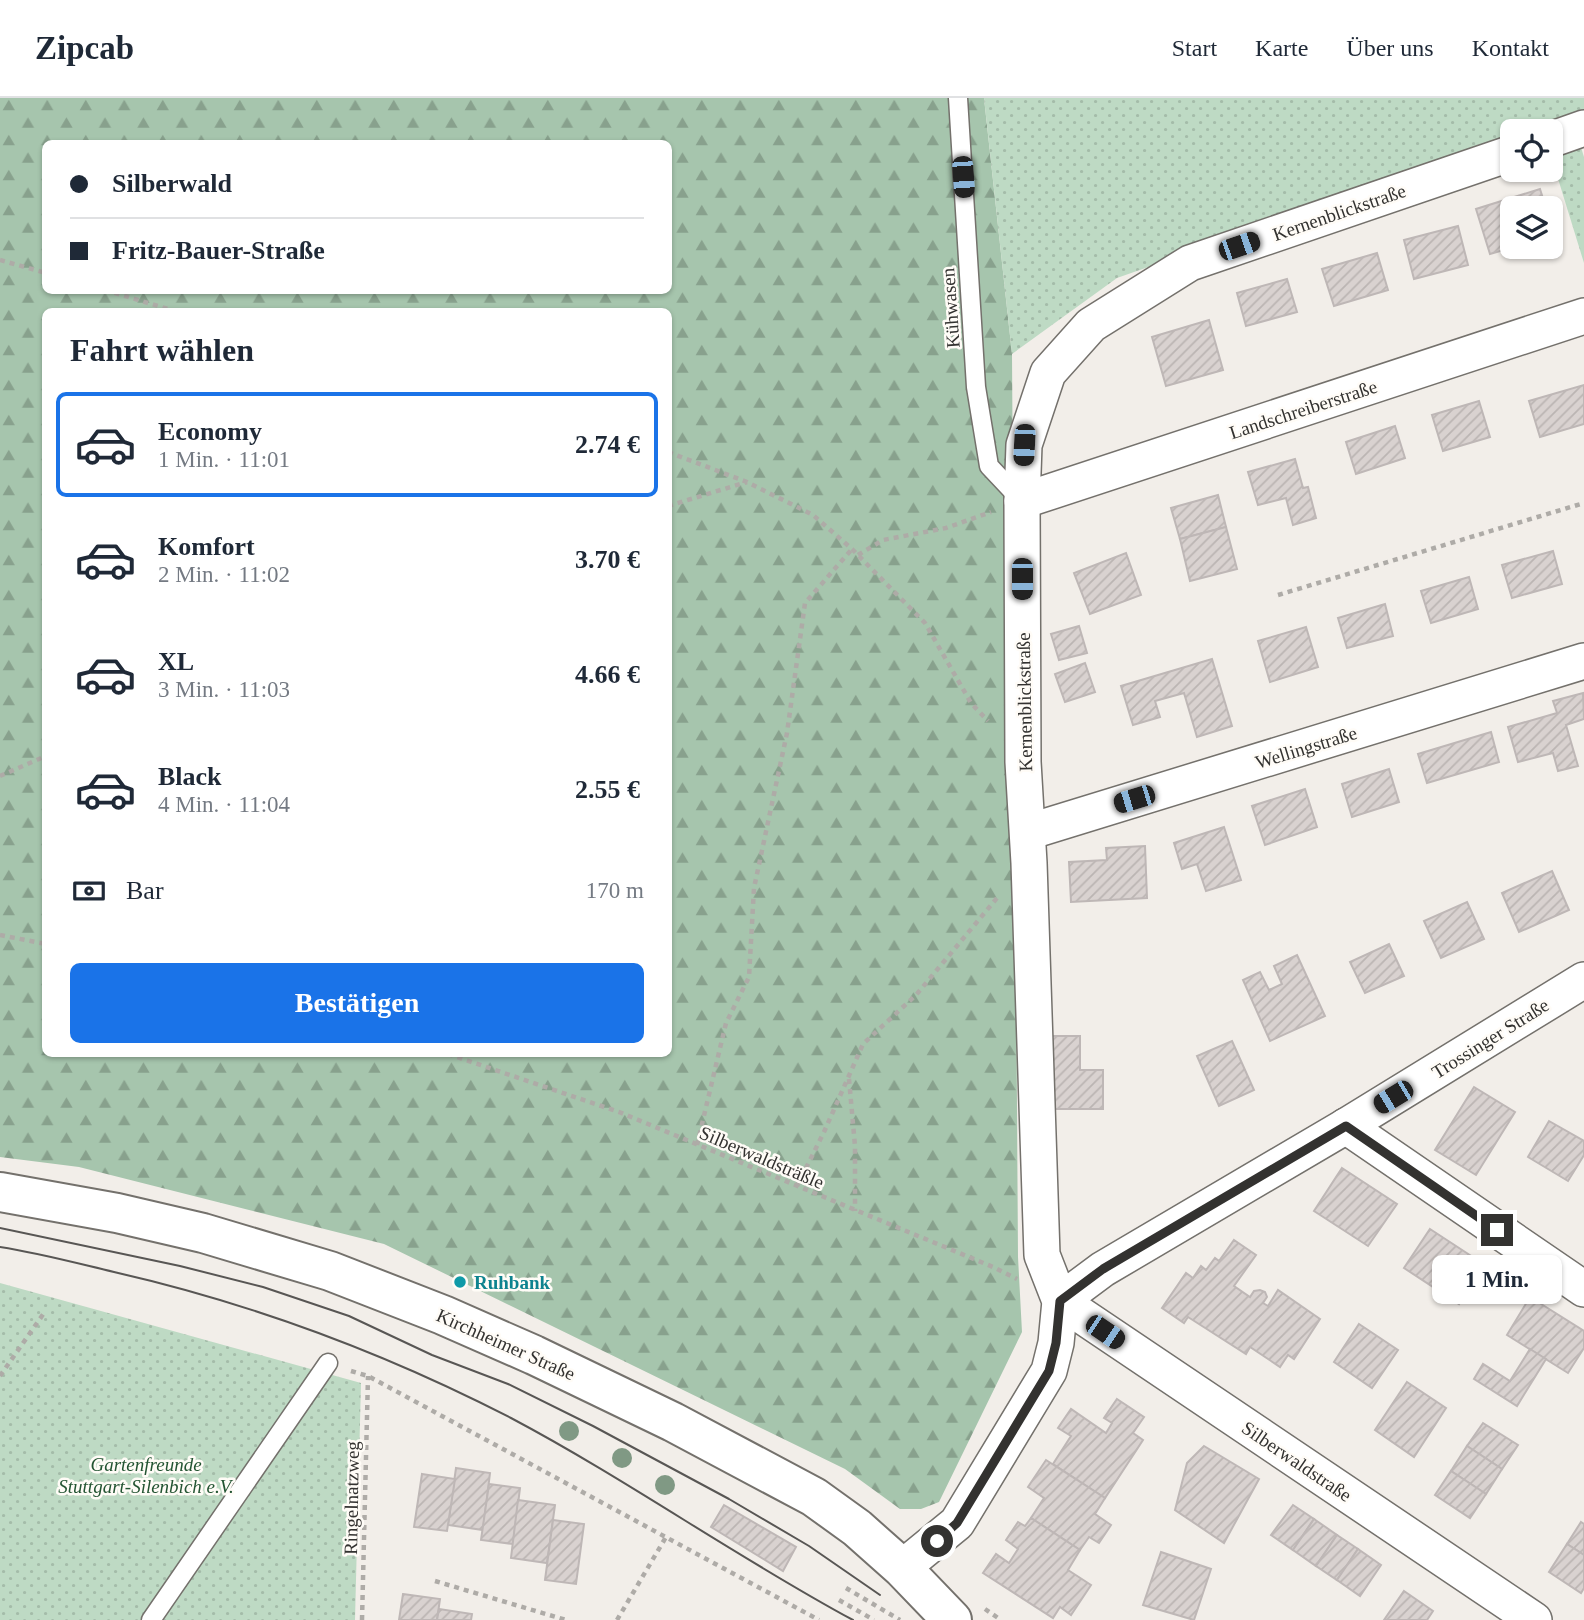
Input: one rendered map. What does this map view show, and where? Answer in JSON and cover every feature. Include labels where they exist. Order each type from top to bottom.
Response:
[{"type":"main road","name":"Kirchheimer Straße","points":[[0,1192],[117,1213],[203,1233],[330,1271],[443,1315],[534,1355],[673,1422],[814,1497],[857,1528],[902,1568],[952,1620]]},
{"type":"street","points":[[1563,135],[1584,128]]},
{"type":"street","name":"Kernenblickstraße","points":[[1060,1301],[1042,1255],[1023,762],[1024,445],[1048,373],[1091,324],[1190,263],[1500,157]]},
{"type":"street","name":"Landschreiberstraße","points":[[1022,501],[1584,316]]},
{"type":"street","name":"Wellingstraße","points":[[1028,847],[1584,661]]},
{"type":"street","name":"Trossinger Straße","points":[[1060,1301],[1103,1269],[1346,1126],[1584,980]]},
{"type":"street","points":[[1346,1126],[1584,1289]]},
{"type":"street","points":[[902,1568],[957,1523],[1049,1371],[1056,1343],[1060,1301]]},
{"type":"street","name":"Silberwaldstraße","points":[[1060,1301],[1534,1620]]},
{"type":"lane","name":"Kühwasen","points":[[958,98],[976,387],[989,466],[1022,501]]},
{"type":"lane","points":[[151,1620],[328,1363]]},
{"type":"path","points":[[0,260],[42,272]]},
{"type":"path","points":[[118,294],[165,308]]},
{"type":"path","points":[[672,454],[747,482],[813,515],[852,549],[925,623],[971,702],[989,722]]},
{"type":"path","points":[[672,505],[747,482]]},
{"type":"path","points":[[858,555],[883,540],[946,528],[1022,501]]},
{"type":"path","points":[[1278,595],[1584,503]]},
{"type":"path","points":[[697,1145],[726,1023],[749,977],[754,888],[787,733],[805,603],[852,549]]},
{"type":"path","points":[[0,776],[42,758]]},
{"type":"path","points":[[797,1186],[863,1044],[916,995],[1028,847]]},
{"type":"path","points":[[0,935],[42,943]]},
{"type":"path","name":"Silberwaldsträßle","points":[[458,1057],[619,1112],[993,1267],[1060,1301]]},
{"type":"path","points":[[849,1078],[855,1146],[855,1211]]},
{"type":"path","points":[[0,1376],[44,1312]]},
{"type":"path","points":[[328,1363],[368,1376],[819,1620]]},
{"type":"path","name":"Ringelnatzweg","points":[[362,1620],[368,1376]]},
{"type":"path","points":[[617,1620],[666,1537]]},
{"type":"path","points":[[435,1581],[566,1620]]},
{"type":"path","points":[[846,1588],[899,1619]]},
{"type":"path","points":[[839,1600],[874,1620]]},
{"type":"green space","points":[[0,98],[984,98],[1012,354],[1018,1257],[1022,1332],[939,1502],[921,1509],[900,1509],[845,1469],[384,1244],[79,1167],[0,1157]]},
{"type":"green space","points":[[984,98],[1584,98],[1584,114],[1563,121],[1563,119],[1500,119],[1500,143],[1117,278],[1012,354]]},
{"type":"green space","points":[[1580,144],[1584,157],[1584,263],[1559,182],[1563,182],[1563,151]]},
{"type":"green space","name":"Gartenfreunde Stuttgart-Silenbich e.V.","points":[[0,1283],[361,1383],[355,1620],[0,1620]]},
{"type":"building","points":[[1540,189],[1542,196],[1518,196]]},
{"type":"building","points":[[1500,202],[1500,251],[1490,254],[1476,209]]},
{"type":"building","points":[[1458,226],[1468,265],[1414,279],[1404,240]]},
{"type":"building","points":[[1377,253],[1388,290],[1334,306],[1322,269]]},
{"type":"building","points":[[1287,279],[1297,312],[1246,326],[1237,293]]},
{"type":"building","points":[[1209,320],[1223,370],[1166,386],[1152,337]]},
{"type":"building","points":[[1584,385],[1584,424],[1540,437],[1529,401]]},
{"type":"building","points":[[1479,401],[1490,437],[1443,451],[1432,415]]},
{"type":"building","points":[[1395,426],[1405,458],[1356,474],[1346,442]]},
{"type":"building","points":[[1295,459],[1303,488],[1308,487],[1316,518],[1293,525],[1286,498],[1258,505],[1248,472]]},
{"type":"building","points":[[1218,495],[1226,527],[1180,539],[1171,508]]},
{"type":"building","points":[[1226,527],[1237,569],[1190,581],[1180,539]]},
{"type":"building","points":[[1553,551],[1562,584],[1512,598],[1502,565]]},
{"type":"building","points":[[1126,553],[1141,595],[1090,614],[1074,573]]},
{"type":"building","points":[[1469,577],[1478,609],[1431,623],[1421,591]]},
{"type":"building","points":[[1385,604],[1393,636],[1347,648],[1338,618]]},
{"type":"building","points":[[1079,626],[1087,653],[1059,660],[1051,634]]},
{"type":"building","points":[[1306,627],[1318,667],[1270,682],[1258,641]]},
{"type":"building","points":[[1212,659],[1232,726],[1197,737],[1184,693],[1155,701],[1160,717],[1133,725],[1121,686]]},
{"type":"building","points":[[1085,663],[1095,692],[1065,702],[1055,674]]},
{"type":"building","points":[[1583,693],[1584,719],[1566,725],[1578,766],[1558,771],[1553,753],[1518,762],[1508,727],[1557,713],[1553,701]]},
{"type":"building","points":[[1491,732],[1499,762],[1427,783],[1418,754]]},
{"type":"building","points":[[1389,769],[1399,802],[1352,817],[1342,784]]},
{"type":"building","points":[[1305,789],[1317,827],[1265,845],[1252,806]]},
{"type":"building","points":[[1224,827],[1241,880],[1206,891],[1197,864],[1182,869],[1174,843]]},
{"type":"building","points":[[1145,846],[1147,898],[1071,902],[1069,862],[1107,860],[1106,848]]},
{"type":"building","points":[[1552,871],[1569,910],[1519,932],[1502,893]]},
{"type":"building","points":[[1467,902],[1484,939],[1441,958],[1424,921]]},
{"type":"building","points":[[1389,944],[1404,976],[1365,993],[1350,962]]},
{"type":"building","points":[[1297,955],[1325,1016],[1270,1041],[1243,980],[1260,972],[1269,990],[1282,984],[1274,966]]},
{"type":"building","points":[[1048,1036],[1080,1036],[1080,1070],[1103,1070],[1103,1109],[1048,1109]]},
{"type":"building","points":[[1232,1041],[1254,1090],[1219,1106],[1197,1056]]},
{"type":"building","points":[[1474,1087],[1515,1112],[1476,1175],[1435,1150]]},
{"type":"building","points":[[1549,1121],[1584,1141],[1584,1155],[1568,1181],[1528,1157]]},
{"type":"building","points":[[1342,1168],[1397,1204],[1368,1246],[1314,1211]]},
{"type":"building","points":[[1430,1229],[1485,1265],[1459,1304],[1404,1268]]},
{"type":"building","points":[[1234,1240],[1256,1255],[1234,1286],[1250,1297],[1254,1291],[1265,1292],[1267,1297],[1263,1303],[1268,1306],[1278,1290],[1320,1319],[1294,1359],[1288,1355],[1280,1367],[1250,1347],[1246,1354],[1188,1317],[1184,1323],[1162,1308],[1186,1273],[1193,1278],[1201,1266],[1206,1270],[1215,1258],[1219,1261]]},
{"type":"building","points":[[1530,1297],[1584,1331],[1584,1348],[1568,1373],[1507,1335]]},
{"type":"building","points":[[1359,1324],[1398,1350],[1372,1388],[1334,1362]]},
{"type":"building","points":[[1530,1349],[1546,1359],[1517,1406],[1474,1379],[1483,1364],[1510,1381]]},
{"type":"building","points":[[1407,1382],[1446,1408],[1414,1457],[1375,1430]]},
{"type":"building","points":[[1117,1399],[1144,1417],[1133,1433],[1143,1440],[1105,1498],[1053,1464],[1071,1436],[1058,1428],[1071,1409],[1106,1433],[1112,1423],[1104,1418]]},
{"type":"building","points":[[1483,1423],[1518,1445],[1502,1469],[1467,1446]]},
{"type":"building","points":[[1204,1446],[1259,1479],[1224,1543],[1175,1510],[1187,1463]]},
{"type":"building","points":[[1467,1446],[1502,1469],[1486,1494],[1451,1471]]},
{"type":"building","points":[[1046,1460],[1105,1498],[1095,1514],[1111,1525],[1099,1543],[1089,1537],[1080,1550],[1031,1518],[1044,1498],[1028,1487]]},
{"type":"building","points":[[456,1468],[490,1473],[483,1530],[448,1525]]},
{"type":"building","points":[[1451,1471],[1486,1494],[1470,1518],[1435,1495]]},
{"type":"building","points":[[422,1474],[455,1479],[447,1531],[414,1527]]},
{"type":"building","points":[[489,1484],[520,1488],[513,1544],[481,1540]]},
{"type":"building","points":[[518,1500],[555,1505],[547,1563],[511,1558]]},
{"type":"building","points":[[724,1505],[796,1547],[783,1571],[711,1527]]},
{"type":"building","points":[[1293,1505],[1314,1519],[1293,1550],[1271,1535]]},
{"type":"building","points":[[1031,1518],[1080,1550],[1068,1570],[1091,1585],[1071,1615],[1060,1607],[1053,1618],[983,1573],[996,1554],[1009,1563],[1018,1549],[1006,1540],[1018,1522],[1025,1526]]},
{"type":"building","points":[[1314,1519],[1337,1535],[1316,1566],[1293,1550]]},
{"type":"building","points":[[553,1520],[584,1524],[576,1584],[545,1580]]},
{"type":"building","points":[[1581,1522],[1584,1524],[1584,1555],[1567,1544]]},
{"type":"building","points":[[1337,1535],[1358,1549],[1337,1580],[1316,1566]]},
{"type":"building","points":[[1567,1544],[1584,1555],[1584,1588],[1581,1593],[1549,1572]]},
{"type":"building","points":[[1358,1549],[1381,1565],[1360,1596],[1337,1580]]},
{"type":"building","points":[[1161,1552],[1211,1569],[1194,1620],[1143,1605]]},
{"type":"building","points":[[1404,1591],[1433,1611],[1427,1620],[1384,1620]]},
{"type":"building","points":[[403,1594],[440,1599],[437,1620],[399,1620]]},
{"type":"building","points":[[439,1609],[472,1614],[471,1620],[437,1620]]},
{"type":"tram line","points":[[0,1228],[180,1266],[263,1287],[349,1316],[432,1355],[508,1384],[593,1426],[729,1499],[809,1546],[880,1595]]},
{"type":"tram line","points":[[0,1247],[72,1262],[217,1299],[317,1332],[415,1372],[554,1442],[853,1620]]},
{"type":"place","name":"Ruhbank","points":[[460,1282]]},
{"type":"route","points":[[937,1541],[957,1523],[1049,1371],[1056,1343],[1060,1301],[1103,1269],[1346,1126],[1497,1230]]}]
